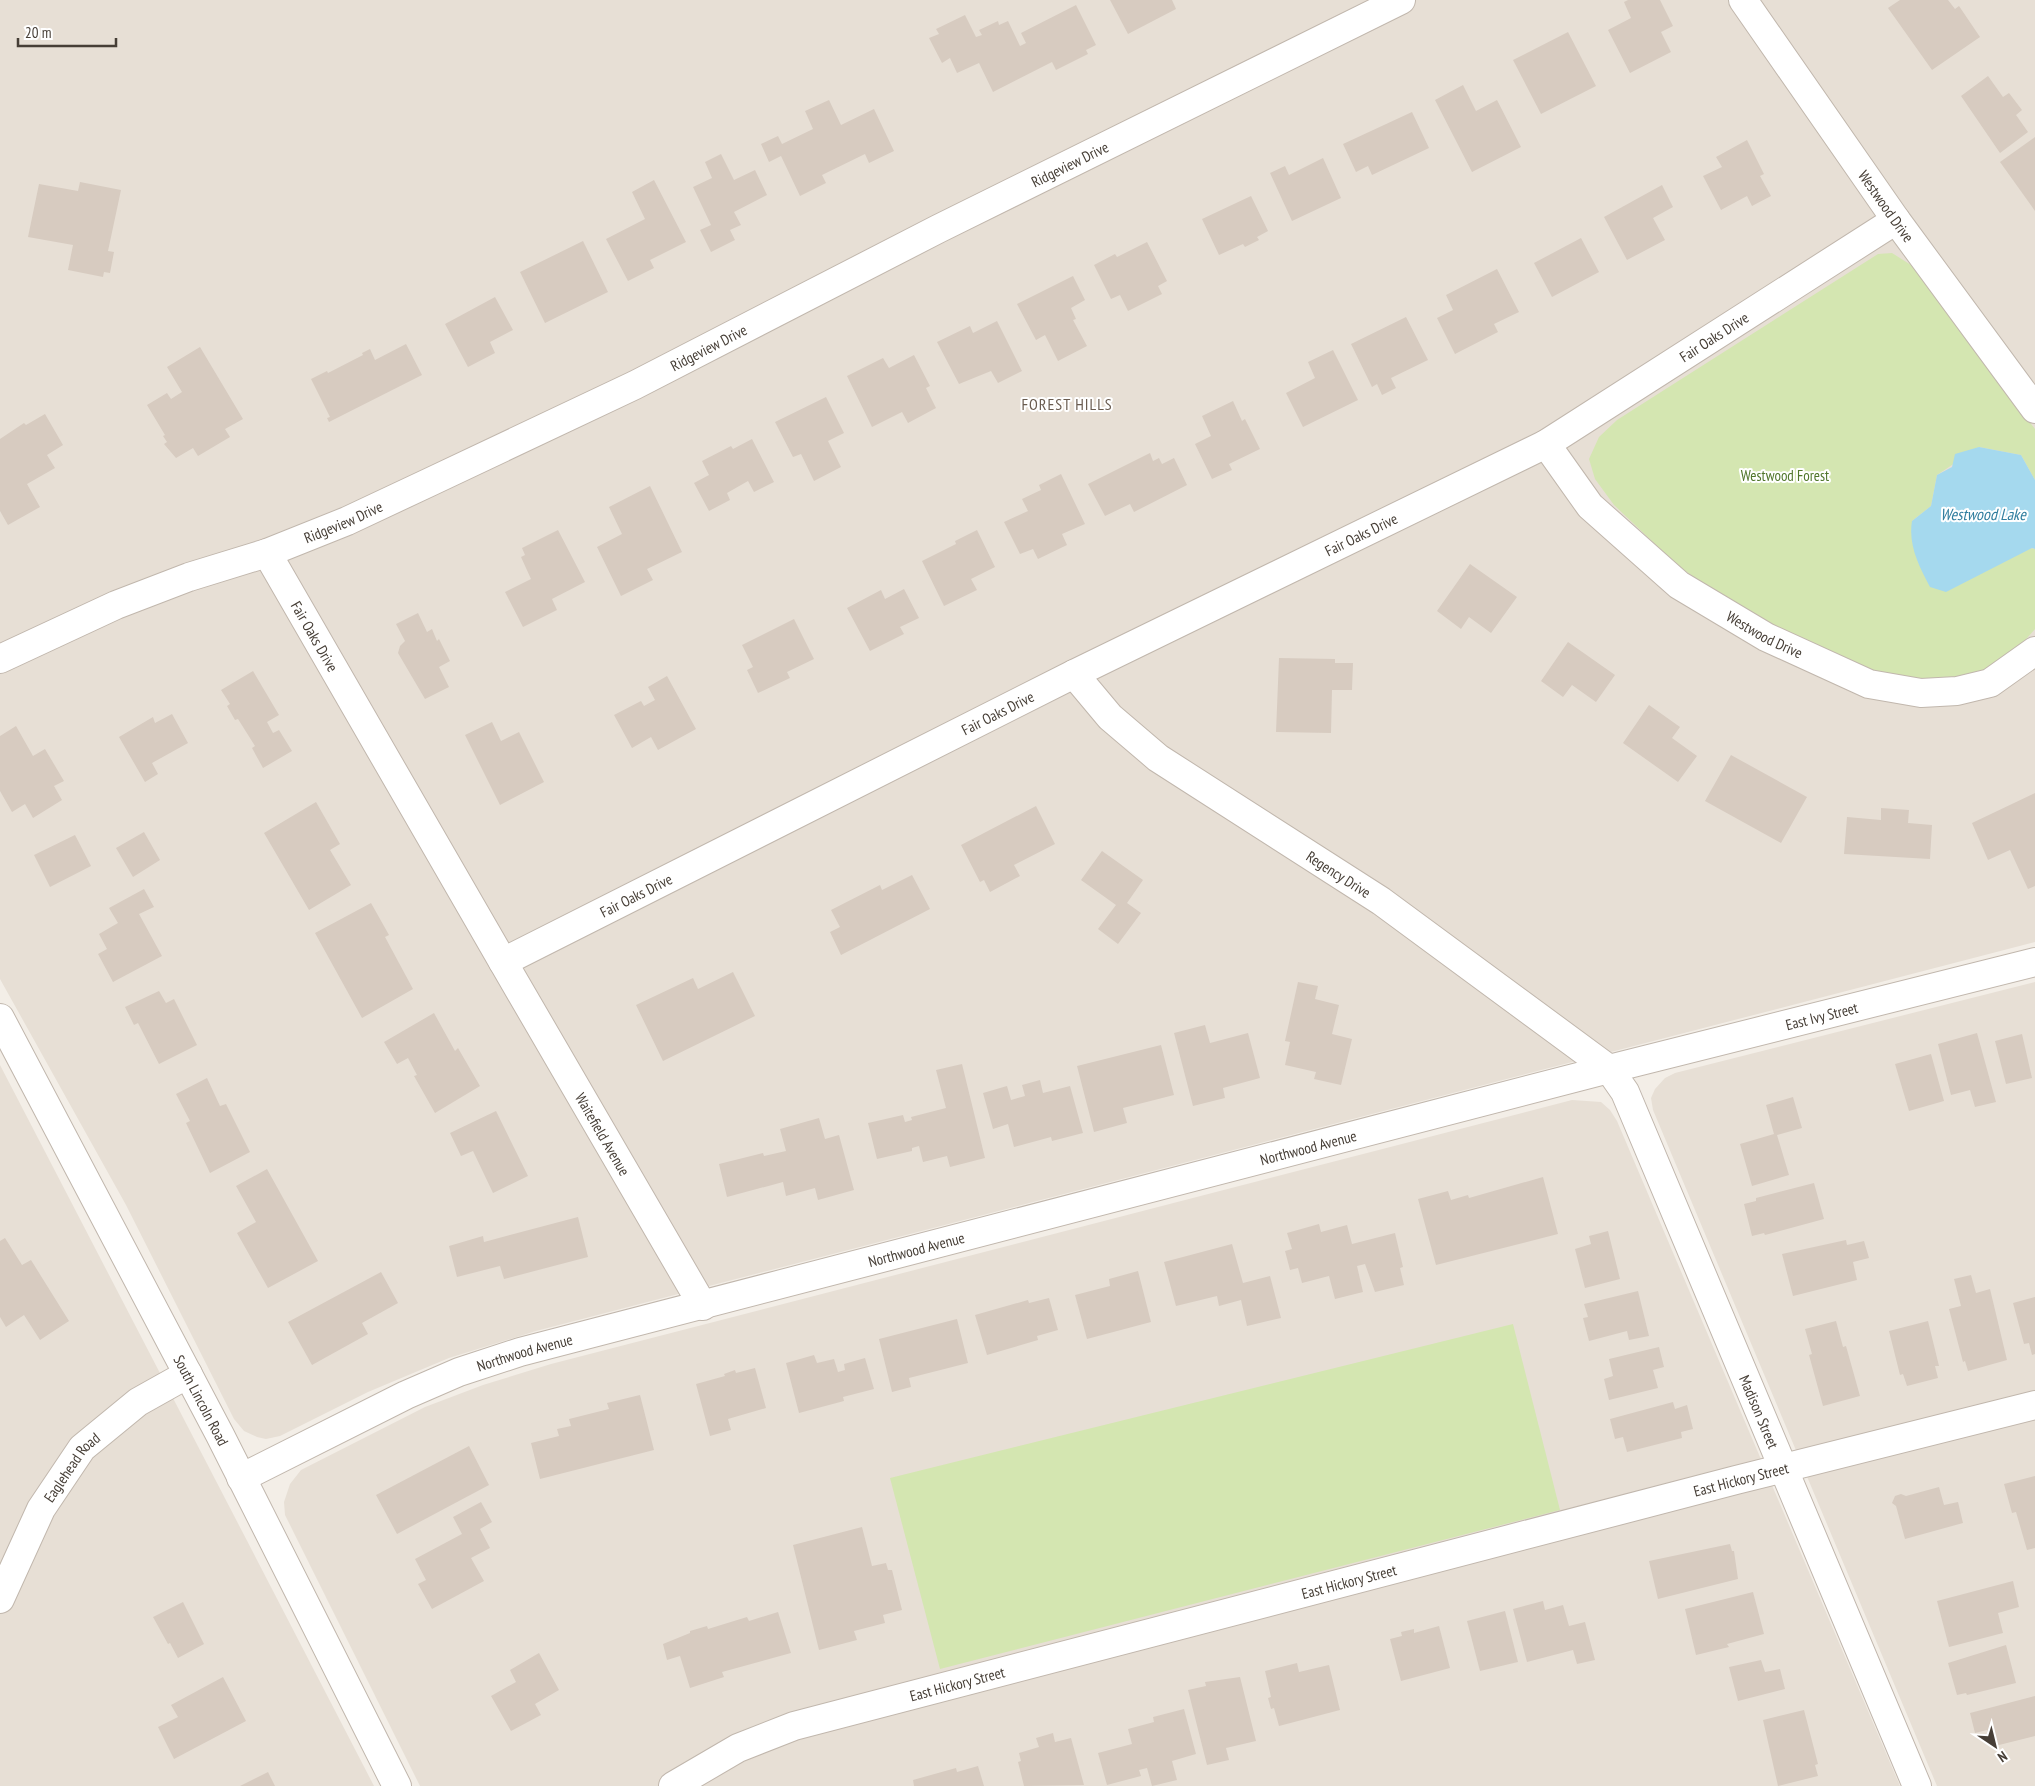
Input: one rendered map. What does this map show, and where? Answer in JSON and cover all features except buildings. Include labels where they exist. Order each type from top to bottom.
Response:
[{"type":"street","name":"Ridgeview Drive","points":[[0,659],[116,606],[188,578],[267,553],[347,521],[635,385],[938,229],[1400,0]]},
{"type":"street","name":"Westwood Drive","points":[[1743,0],[1896,220],[2035,409]]},
{"type":"street","name":"Fair Oaks Drive","points":[[267,553],[503,962],[1074,674],[1546,444],[1896,220]]},
{"type":"street","name":"Westwood Drive","points":[[1546,444],[1590,506],[1679,585],[1766,637],[1869,684],[1921,693],[1957,691],[1990,682],[2035,651]]},
{"type":"street","name":"Regency Drive","points":[[1074,674],[1110,717],[1158,758],[1380,901],[1609,1069]]},
{"type":"street","name":"Waitefield Avenue","points":[[503,962],[703,1306]]},
{"type":"street","name":"East Ivy Street","points":[[1609,1069],[2035,962]]},
{"type":"street","name":"South Lincoln Road","points":[[0,1018],[188,1374],[397,1786]]},
{"type":"street","name":"Northwood Avenue","points":[[241,1478],[406,1395],[459,1372],[520,1352],[703,1306],[1609,1069]]},
{"type":"street","name":"Madison Street","points":[[1609,1069],[1626,1092],[1782,1468],[1917,1786]]},
{"type":"street","name":"Eaglehead Road","points":[[0,1599],[41,1509],[82,1448],[138,1402],[188,1374]]},
{"type":"street","name":"East Hickory Street","points":[[673,1786],[738,1748],[794,1726],[1782,1468],[2035,1405]]},
{"type":"shaded area","points":[[0,0],[2035,0],[2035,942],[536,1331],[449,1358],[368,1392],[280,1436],[266,1439],[244,1431],[234,1419],[126,1205],[0,979]]},
{"type":"shaded area","points":[[2035,982],[2035,1786],[1937,1786],[1653,1110],[1651,1098],[1655,1089],[1665,1078],[1675,1073]]},
{"type":"shaded area","points":[[0,1065],[243,1533],[374,1786],[0,1786]]},
{"type":"shaded area","points":[[1572,1100],[1601,1102],[1610,1110],[1617,1121],[1900,1786],[420,1786],[285,1515],[284,1502],[290,1484],[301,1470],[425,1407],[483,1385],[551,1364]]},
{"type":"green space","name":"Westwood Forest","points":[[1892,253],[1911,265],[2035,429],[2035,480],[2021,455],[1979,447],[1937,475],[1931,506],[1912,521],[2035,549],[2035,629],[2011,656],[1981,672],[1952,680],[1921,681],[1880,673],[1810,645],[1715,592],[1677,565],[1614,505],[1595,479],[1589,459],[1599,437],[1617,420],[1878,254]]},
{"type":"green space","points":[[1513,1324],[1560,1510],[940,1669],[890,1478]]},
{"type":"water","name":"Westwood Lake","points":[[1979,447],[2021,455],[2035,480],[2035,549],[2032,548],[1946,592],[1930,587],[1922,571],[1913,547],[1912,521],[1931,506],[1937,475],[1952,467],[1955,454]]},
{"type":"district","name":"FOREST HILLS","points":[[1067,404]]}]
